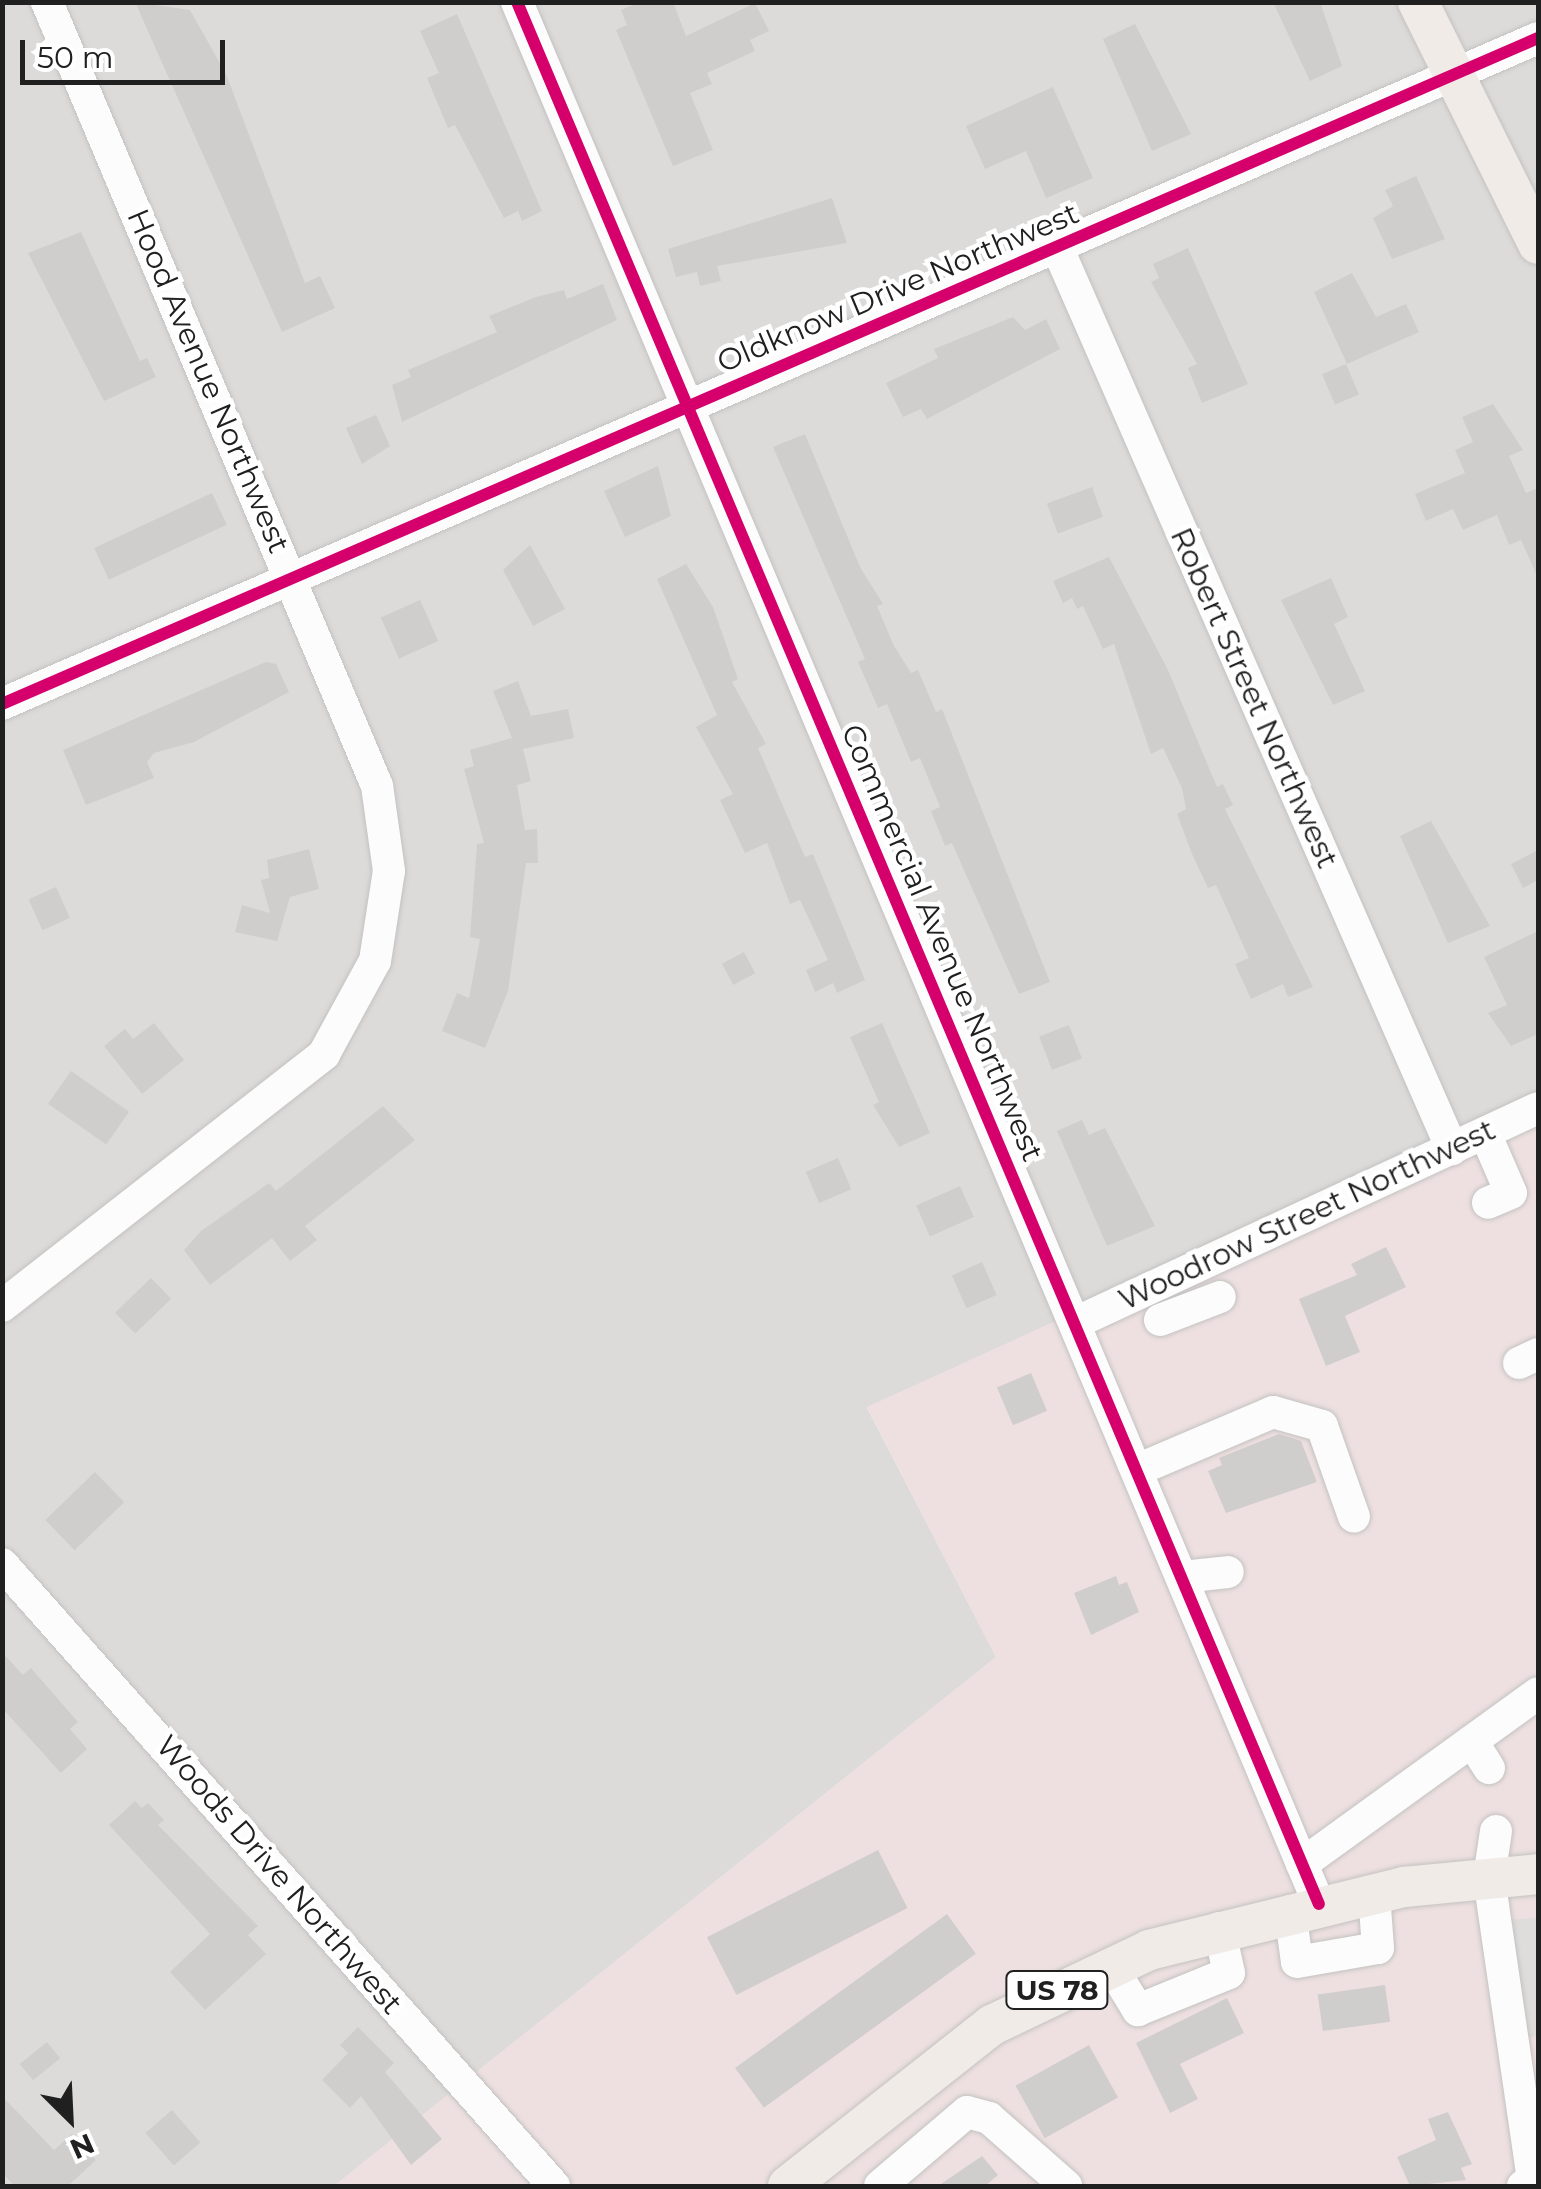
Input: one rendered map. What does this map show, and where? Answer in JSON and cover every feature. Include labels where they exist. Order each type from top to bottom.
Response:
[{"type":"main road","points":[[1418,2],[1538,244]]},
{"type":"main road","name":"US 78","points":[[807,2181],[992,2025],[1111,1966],[1219,1928],[1304,1908],[1374,1893],[1538,1874]]},
{"type":"street","name":"Hood Avenue Northwest","points":[[2,1306],[324,1054],[375,961],[390,871],[378,786],[47,2]]},
{"type":"street","name":"Commercial Avenue Northwest","points":[[517,2],[1302,1864],[1304,1908],[1296,1962],[1378,1948],[1374,1893]]},
{"type":"street","name":"Oldknow Drive Northwest","points":[[2,704],[1538,38]]},
{"type":"street","name":"Robert Street Northwest","points":[[1057,247],[1452,1149]]},
{"type":"street","name":"Woodrow Street Northwest","points":[[1076,1323],[1538,1108]]},
{"type":"street","points":[[1485,1133],[1511,1192],[1488,1203]]},
{"type":"street","points":[[1160,1320],[1220,1298]]},
{"type":"street","points":[[1137,1470],[1273,1412],[1322,1426],[1354,1518]]},
{"type":"street","name":"Woods Drive Northwest","points":[[2,1564],[554,2186]]},
{"type":"street","points":[[1182,1577],[1228,1572]]},
{"type":"street","points":[[1302,1864],[1480,1754],[1538,1693]]},
{"type":"street","points":[[1496,1832],[1489,1878],[1533,2178],[1523,2186]]},
{"type":"street","points":[[880,2186],[967,2112],[989,2118],[1066,2186]]},
{"type":"shaded area","points":[[3,3],[1538,3],[1538,1101],[867,1408],[996,1657],[334,2186],[3,2186]]},
{"type":"shaded area","points":[[1538,1101],[1538,2186],[334,2186],[996,1657],[867,1407]]},
{"type":"shaded area","points":[[1538,1918],[1538,2036],[1526,2038],[1505,1920]]},
{"type":"building","points":[[135,2],[190,10],[226,74],[305,283],[320,276],[335,308],[282,332]]},
{"type":"building","points":[[640,2],[673,2],[686,36],[755,3],[769,31],[750,40],[755,51],[707,73],[712,84],[690,93],[713,150],[673,166],[616,30],[627,25],[621,10]]},
{"type":"building","points":[[1273,2],[1320,2],[1342,66],[1310,81]]},
{"type":"building","points":[[457,14],[542,211],[522,221],[518,211],[504,218],[455,125],[448,128],[427,78],[439,73],[420,31]]},
{"type":"building","points":[[1135,24],[1191,134],[1152,151],[1103,39]]},
{"type":"building","points":[[1053,87],[1093,178],[1046,198],[1026,151],[985,169],[966,126]]},
{"type":"building","points":[[1416,176],[1445,239],[1392,259],[1373,218],[1393,206],[1385,190]]},
{"type":"building","points":[[832,198],[847,243],[717,266],[721,281],[700,286],[697,272],[676,277],[668,249]]},
{"type":"building","points":[[81,232],[140,361],[147,358],[156,377],[104,401],[28,253]]},
{"type":"building","points":[[1188,248],[1248,384],[1202,403],[1188,368],[1197,364],[1151,282],[1159,278],[1153,264]]},
{"type":"building","points":[[1352,273],[1376,317],[1406,304],[1419,332],[1347,364],[1314,292]]},
{"type":"building","points":[[603,284],[617,320],[402,422],[392,385],[411,377],[408,370],[497,332],[489,316],[536,297],[564,290],[567,299]]},
{"type":"building","points":[[1013,317],[1025,330],[1046,319],[1060,349],[927,419],[921,409],[903,417],[886,383],[938,358],[934,349]]},
{"type":"building","points":[[1346,364],[1359,394],[1335,405],[1322,374]]},
{"type":"building","points":[[1493,404],[1523,450],[1509,456],[1526,493],[1538,488],[1538,578],[1521,540],[1509,545],[1497,515],[1463,530],[1453,509],[1426,521],[1415,494],[1465,473],[1455,450],[1473,442],[1462,417]]},
{"type":"building","points":[[376,415],[390,446],[362,464],[346,428]]},
{"type":"building","points":[[805,434],[860,567],[883,604],[877,606],[894,646],[911,673],[918,670],[936,712],[942,709],[1050,982],[1019,994],[952,843],[945,846],[931,811],[940,807],[920,758],[911,762],[887,704],[878,708],[858,662],[865,659],[773,447]]},
{"type":"building","points":[[658,466],[671,516],[625,537],[604,491]]},
{"type":"building","points":[[1092,487],[1103,517],[1058,533],[1047,503]]},
{"type":"building","points":[[212,493],[227,525],[109,580],[94,548]]},
{"type":"building","points":[[530,545],[565,609],[533,626],[503,570]]},
{"type":"building","points":[[1109,557],[1168,670],[1217,787],[1223,784],[1233,805],[1225,809],[1313,987],[1288,997],[1283,984],[1251,999],[1235,964],[1249,958],[1216,885],[1208,888],[1192,854],[1177,814],[1186,809],[1182,788],[1163,748],[1151,754],[1114,644],[1103,649],[1083,606],[1077,609],[1072,598],[1063,603],[1053,581]]},
{"type":"building","points":[[686,564],[713,607],[738,679],[732,682],[766,744],[758,748],[805,857],[813,854],[865,980],[837,993],[833,983],[815,992],[806,970],[828,960],[800,900],[790,904],[767,843],[745,853],[720,800],[733,794],[696,727],[717,715],[657,579]]},
{"type":"building","points":[[1331,578],[1348,617],[1334,624],[1365,691],[1333,705],[1281,600]]},
{"type":"building","points":[[420,600],[438,641],[399,659],[381,617]]},
{"type":"building","points":[[266,662],[276,664],[289,692],[194,742],[154,753],[147,762],[154,778],[86,805],[63,750]]},
{"type":"building","points":[[518,681],[531,716],[568,709],[574,738],[523,749],[531,781],[517,785],[525,830],[537,829],[538,863],[526,863],[508,991],[485,1048],[442,1031],[457,993],[469,998],[480,939],[470,937],[477,844],[484,843],[464,769],[474,766],[470,750],[512,738],[493,691]]},
{"type":"building","points":[[1431,821],[1490,926],[1448,943],[1400,836]]},
{"type":"building","points":[[309,849],[319,889],[290,897],[277,941],[235,932],[242,905],[270,913],[261,880],[269,878],[267,860]]},
{"type":"building","points":[[1538,850],[1538,880],[1523,888],[1511,864]]},
{"type":"building","points":[[56,887],[70,918],[42,930],[29,899]]},
{"type":"building","points":[[1538,931],[1538,1034],[1511,1046],[1488,1013],[1507,1005],[1484,957]]},
{"type":"building","points":[[744,952],[755,973],[733,985],[722,964]]},
{"type":"building","points":[[154,1023],[184,1060],[142,1094],[104,1046],[125,1029],[133,1039]]},
{"type":"building","points":[[882,1023],[930,1133],[899,1147],[873,1105],[879,1102],[850,1037]]},
{"type":"building","points":[[1069,1025],[1082,1059],[1052,1070],[1039,1036]]},
{"type":"building","points":[[71,1071],[129,1112],[106,1144],[48,1104]]},
{"type":"building","points":[[383,1106],[415,1140],[305,1226],[317,1240],[290,1261],[272,1238],[210,1285],[184,1250],[201,1231],[269,1183],[276,1191]]},
{"type":"building","points":[[1082,1120],[1089,1135],[1105,1128],[1155,1226],[1107,1246],[1057,1131]]},
{"type":"building","points":[[838,1158],[851,1189],[819,1203],[806,1172]]},
{"type":"building","points":[[960,1186],[974,1217],[930,1237],[916,1206]]},
{"type":"building","points":[[1386,1247],[1406,1287],[1345,1316],[1360,1352],[1326,1366],[1299,1299],[1357,1275],[1351,1264]]},
{"type":"building","points":[[982,1262],[997,1295],[966,1308],[952,1275]]},
{"type":"building","points":[[151,1278],[171,1299],[135,1334],[115,1313]]},
{"type":"building","points":[[1031,1373],[1047,1411],[1013,1425],[997,1387]]},
{"type":"building","points":[[1279,1434],[1301,1441],[1317,1482],[1226,1513],[1208,1471],[1222,1465],[1219,1458]]},
{"type":"building","points":[[95,1472],[124,1502],[75,1550],[45,1520]]},
{"type":"building","points":[[1116,1576],[1119,1585],[1127,1582],[1139,1612],[1091,1635],[1074,1593]]},
{"type":"building","points":[[2,1652],[23,1675],[31,1668],[78,1722],[70,1729],[87,1749],[61,1773],[2,1708]]},
{"type":"building","points":[[135,1801],[142,1808],[148,1803],[164,1820],[158,1825],[258,1926],[248,1935],[266,1954],[205,2010],[170,1972],[210,1934],[109,1825]]},
{"type":"building","points":[[878,1850],[908,1908],[736,1995],[707,1937]]},
{"type":"building","points":[[947,1914],[976,1954],[764,2108],[735,2068]]},
{"type":"building","points":[[1385,1985],[1390,2022],[1323,2031],[1318,1994]]},
{"type":"building","points":[[1227,1998],[1244,2033],[1180,2064],[1198,2099],[1170,2113],[1136,2043]]},
{"type":"building","points":[[358,2027],[394,2063],[385,2072],[442,2139],[411,2165],[361,2096],[350,2108],[322,2080],[348,2053],[340,2045]]},
{"type":"building","points":[[47,2042],[60,2058],[33,2080],[20,2064]]},
{"type":"building","points":[[1089,2045],[1118,2097],[1045,2138],[1016,2086]]},
{"type":"building","points":[[2,2096],[54,2150],[72,2134],[96,2160],[68,2186],[15,2186],[2,2173]]},
{"type":"building","points":[[172,2110],[200,2142],[174,2165],[146,2133]]},
{"type":"building","points":[[1448,2112],[1472,2164],[1461,2168],[1466,2180],[1410,2186],[1397,2157],[1436,2140],[1428,2119]]},
{"type":"building","points":[[982,2156],[998,2175],[985,2186],[938,2186]]},
{"type":"cycle path","points":[[517,2],[1319,1904]]},
{"type":"cycle path","points":[[2,704],[1538,38]]}]
